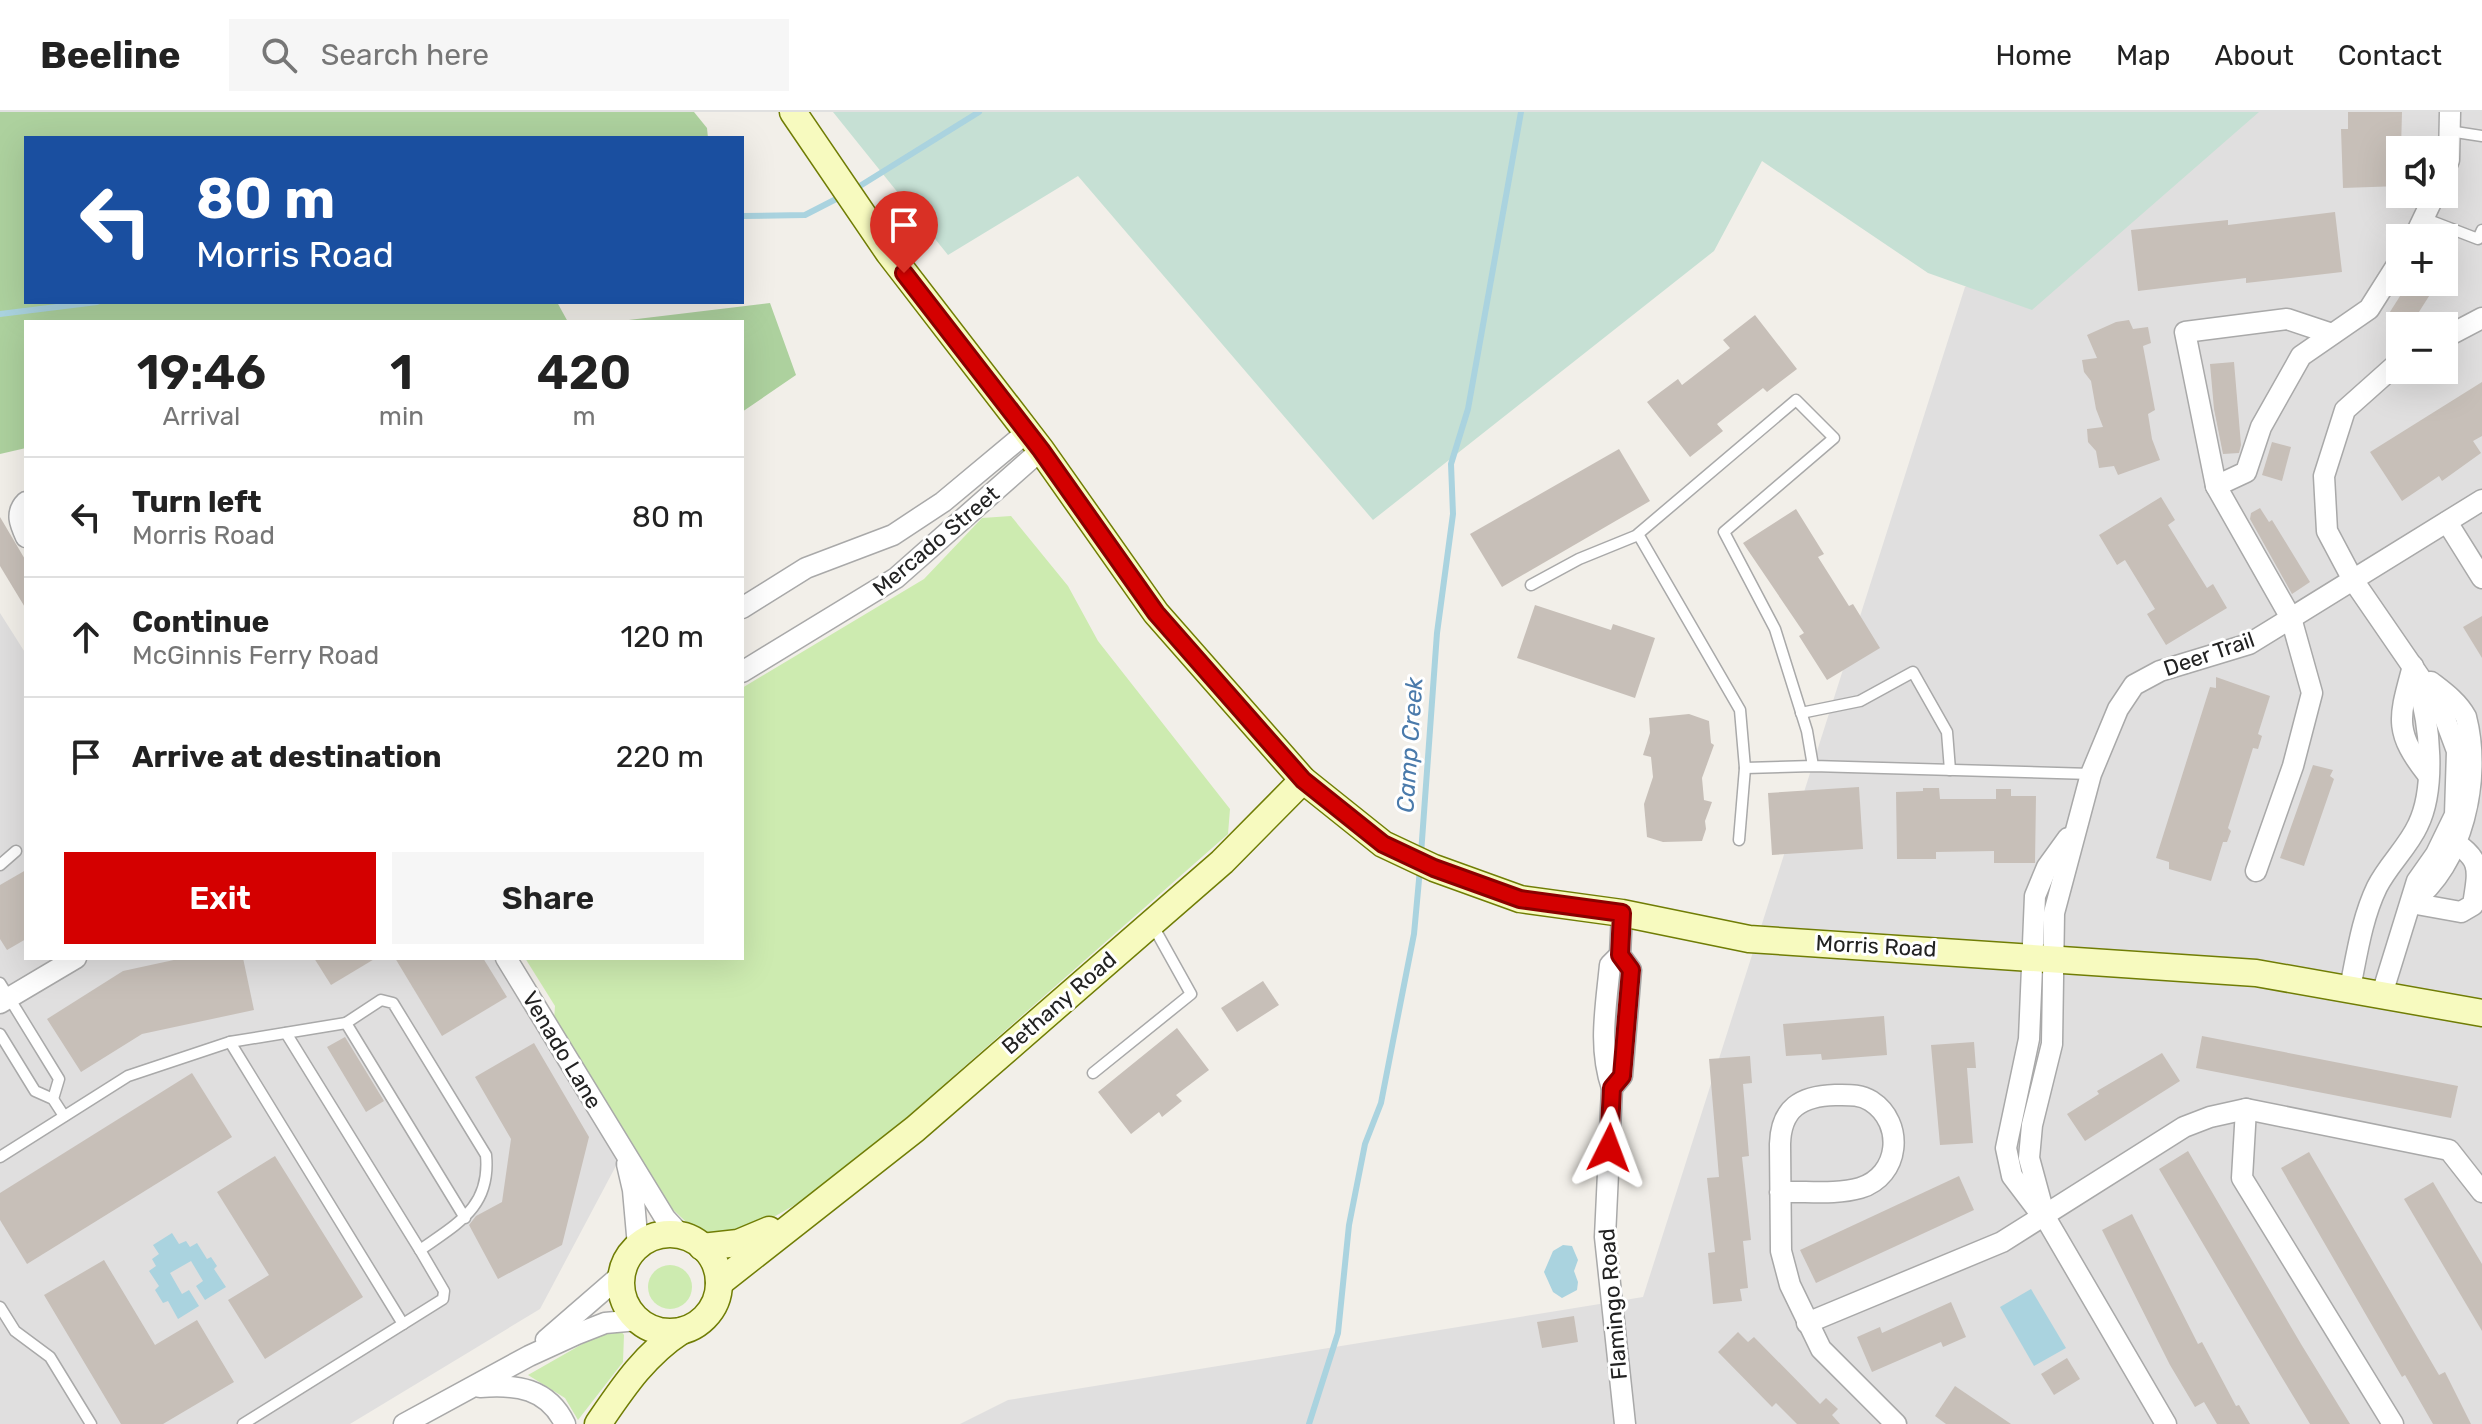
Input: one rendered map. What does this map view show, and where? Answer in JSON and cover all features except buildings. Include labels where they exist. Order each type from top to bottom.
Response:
[{"type":"street","name":"Morris Road","points":[[793,112],[889,253],[1034,441],[1156,613],[1303,780],[1383,844],[1434,868],[1520,899],[1622,913],[1749,939],[2256,973],[2482,1013]]},
{"type":"street","points":[[2423,224],[2430,208]]},
{"type":"street","points":[[2216,486],[2246,472],[2261,427],[2301,356],[2369,309],[2386,282]]},
{"type":"street","points":[[2458,331],[2482,318]]},
{"type":"street","points":[[2256,871],[2293,766],[2312,693],[2291,618],[2216,486],[2185,332],[2287,319],[2332,334]]},
{"type":"street","points":[[2382,994],[2417,881],[2452,841],[2458,803],[2457,751],[2441,708],[2353,580],[2327,531],[2324,476],[2345,410],[2386,373]]},
{"type":"street","name":"Mercado Street","points":[[744,607],[806,568],[893,535],[1034,441]]},
{"type":"street","name":"Mercado Street","points":[[744,671],[896,578],[1034,441]]},
{"type":"street","name":"Deer Trail","points":[[2166,1424],[2045,1217],[2031,1172],[2029,1141],[2050,1061],[2042,957],[2091,774],[2118,709],[2134,685],[2160,671],[2249,644],[2482,500]]},
{"type":"street","points":[[24,504],[20,508],[19,519],[24,532]]},
{"type":"street","points":[[2447,522],[2482,578]]},
{"type":"street","points":[[2350,988],[2368,907],[2378,884],[2419,825],[2428,775],[2410,752],[2402,735],[2403,702],[2413,666]]},
{"type":"street","name":"Bethany Road","points":[[719,1283],[740,1263],[897,1144],[1222,862],[1303,780]]},
{"type":"street","points":[[2411,903],[2461,912],[2473,905],[2479,870],[2474,855],[2419,825]]},
{"type":"street","name":"Flamingo Road","points":[[1612,1088],[1622,1076],[1631,970],[1620,955],[1622,913]]},
{"type":"street","name":"Flamingo Road","points":[[1620,955],[1610,965],[1603,1035],[1605,1067],[1612,1088],[1605,1237],[1625,1424]]},
{"type":"street","points":[[3,995],[72,960]]},
{"type":"street","name":"Venado Lane","points":[[507,960],[665,1218],[691,1240]]},
{"type":"street","points":[[1605,1010],[1628,1012]]},
{"type":"street","points":[[1780,1192],[1857,1189],[1881,1177],[1893,1158],[1894,1148],[1891,1125],[1880,1108],[1854,1094],[1810,1097],[1795,1105],[1780,1130],[1780,1192],[1784,1267],[1807,1323],[1821,1349],[1839,1371],[1896,1424]]},
{"type":"street","points":[[2246,1109],[2242,1178],[2393,1424]]},
{"type":"street","points":[[1807,1323],[2002,1242],[2184,1127],[2246,1109],[2449,1150],[2482,1192]]},
{"type":"street","name":"Venado Lane","points":[[619,1142],[633,1190],[638,1246]]},
{"type":"street","name":"Bethany Road","points":[[691,1240],[738,1243],[806,1215]]},
{"type":"street","points":[[598,1424],[635,1371],[664,1342],[706,1317],[714,1304],[719,1283],[712,1260],[691,1240],[661,1236],[638,1246],[624,1264],[621,1275],[624,1302],[642,1323],[642,1354],[635,1371]]},
{"type":"street","points":[[529,1356],[621,1275]]},
{"type":"street","points":[[404,1424],[529,1356],[601,1324],[642,1323],[667,1333],[681,1331]]},
{"type":"street","points":[[472,1388],[528,1388],[550,1402],[565,1424]]},
{"type":"lane","points":[[2450,122],[2482,136]]},
{"type":"lane","points":[[2426,219],[2478,239],[2482,230]]},
{"type":"lane","points":[[1531,585],[1579,559],[1638,535],[1796,400],[1834,438],[1724,532],[1775,629],[1801,713],[1813,766]]},
{"type":"lane","points":[[1638,535],[1740,710],[1745,768],[1739,840]]},
{"type":"lane","points":[[1801,713],[1860,701],[1913,672],[1947,732],[1950,770]]},
{"type":"lane","points":[[1745,768],[1813,766],[2091,774]]},
{"type":"lane","points":[[0,855],[16,851],[0,865]]},
{"type":"lane","points":[[1093,1073],[1191,994],[1151,922]]},
{"type":"lane","points":[[3,995],[59,1079],[53,1099]]},
{"type":"lane","points":[[0,1157],[128,1076],[230,1042],[346,1023],[381,1000],[393,1003],[486,1155],[488,1171],[478,1204],[465,1218],[420,1250]]},
{"type":"lane","points":[[346,1023],[465,1218]]},
{"type":"lane","points":[[243,1424],[443,1299],[444,1291],[286,1033]]},
{"type":"lane","points":[[0,1034],[35,1091],[53,1099],[64,1116]]},
{"type":"lane","points":[[230,1042],[403,1324]]},
{"type":"lane","points":[[0,1307],[15,1331],[50,1357],[91,1424]]},
{"type":"shaded area","points":[[2168,112],[2482,112],[2482,1424],[960,1424],[1008,1400],[1643,1297],[1965,287],[2162,181]]},
{"type":"shaded area","points":[[0,613],[24,651],[24,960],[495,960],[618,1162],[540,1309],[350,1424],[0,1424]]},
{"type":"green space","points":[[0,112],[694,112],[707,128],[708,136],[24,136],[24,304],[558,304],[567,320],[24,320],[24,448],[0,454]]},
{"type":"green space","points":[[833,112],[2259,112],[2032,310],[1928,273],[1762,161],[1714,251],[1373,520],[1078,176],[948,255]]},
{"type":"green space","points":[[770,303],[796,375],[744,411],[744,320],[629,320]]},
{"type":"green space","points":[[1011,516],[1068,586],[1098,641],[1230,809],[1228,834],[831,1184],[772,1218],[724,1236],[699,1234],[667,1204],[554,1020],[555,1006],[526,960],[744,960],[744,687],[924,579],[982,518]]},
{"type":"green space","points":[[670,1265],[686,1271],[692,1287],[686,1303],[670,1309],[654,1303],[648,1287],[654,1271]]},
{"type":"green space","points":[[607,1330],[621,1331],[624,1335],[623,1362],[578,1420],[565,1398],[528,1375]]},
{"type":"water","points":[[172,1233],[179,1244],[186,1241],[190,1247],[197,1243],[207,1259],[211,1257],[217,1266],[214,1269],[226,1287],[205,1300],[196,1286],[203,1281],[191,1261],[170,1273],[182,1294],[189,1290],[199,1306],[178,1319],[168,1301],[163,1303],[155,1290],[159,1286],[149,1271],[156,1266],[152,1259],[159,1254],[153,1245]]},
{"type":"water","points":[[1563,1245],[1572,1246],[1578,1260],[1574,1271],[1578,1282],[1577,1290],[1562,1298],[1553,1292],[1544,1272],[1553,1251]]},
{"type":"water","points":[[2031,1289],[2066,1348],[2034,1366],[2000,1307]]},
{"type":"waterway","points":[[855,189],[979,112]]},
{"type":"waterway","name":"Camp Creek","points":[[1421,854],[1437,633],[1453,514],[1451,464],[1468,409],[1521,112]]},
{"type":"waterway","points":[[744,216],[805,215],[842,196]]},
{"type":"waterway","points":[[0,314],[81,304]]},
{"type":"waterway","name":"Camp Creek","points":[[1309,1424],[1338,1333],[1349,1225],[1365,1144],[1381,1103],[1414,934],[1420,869]]},
{"type":"route","points":[[904,273],[1041,450],[1156,613],[1303,780],[1383,844],[1434,868],[1520,899],[1622,913],[1620,955],[1631,970],[1622,1076],[1612,1088],[1609,1148]]}]
